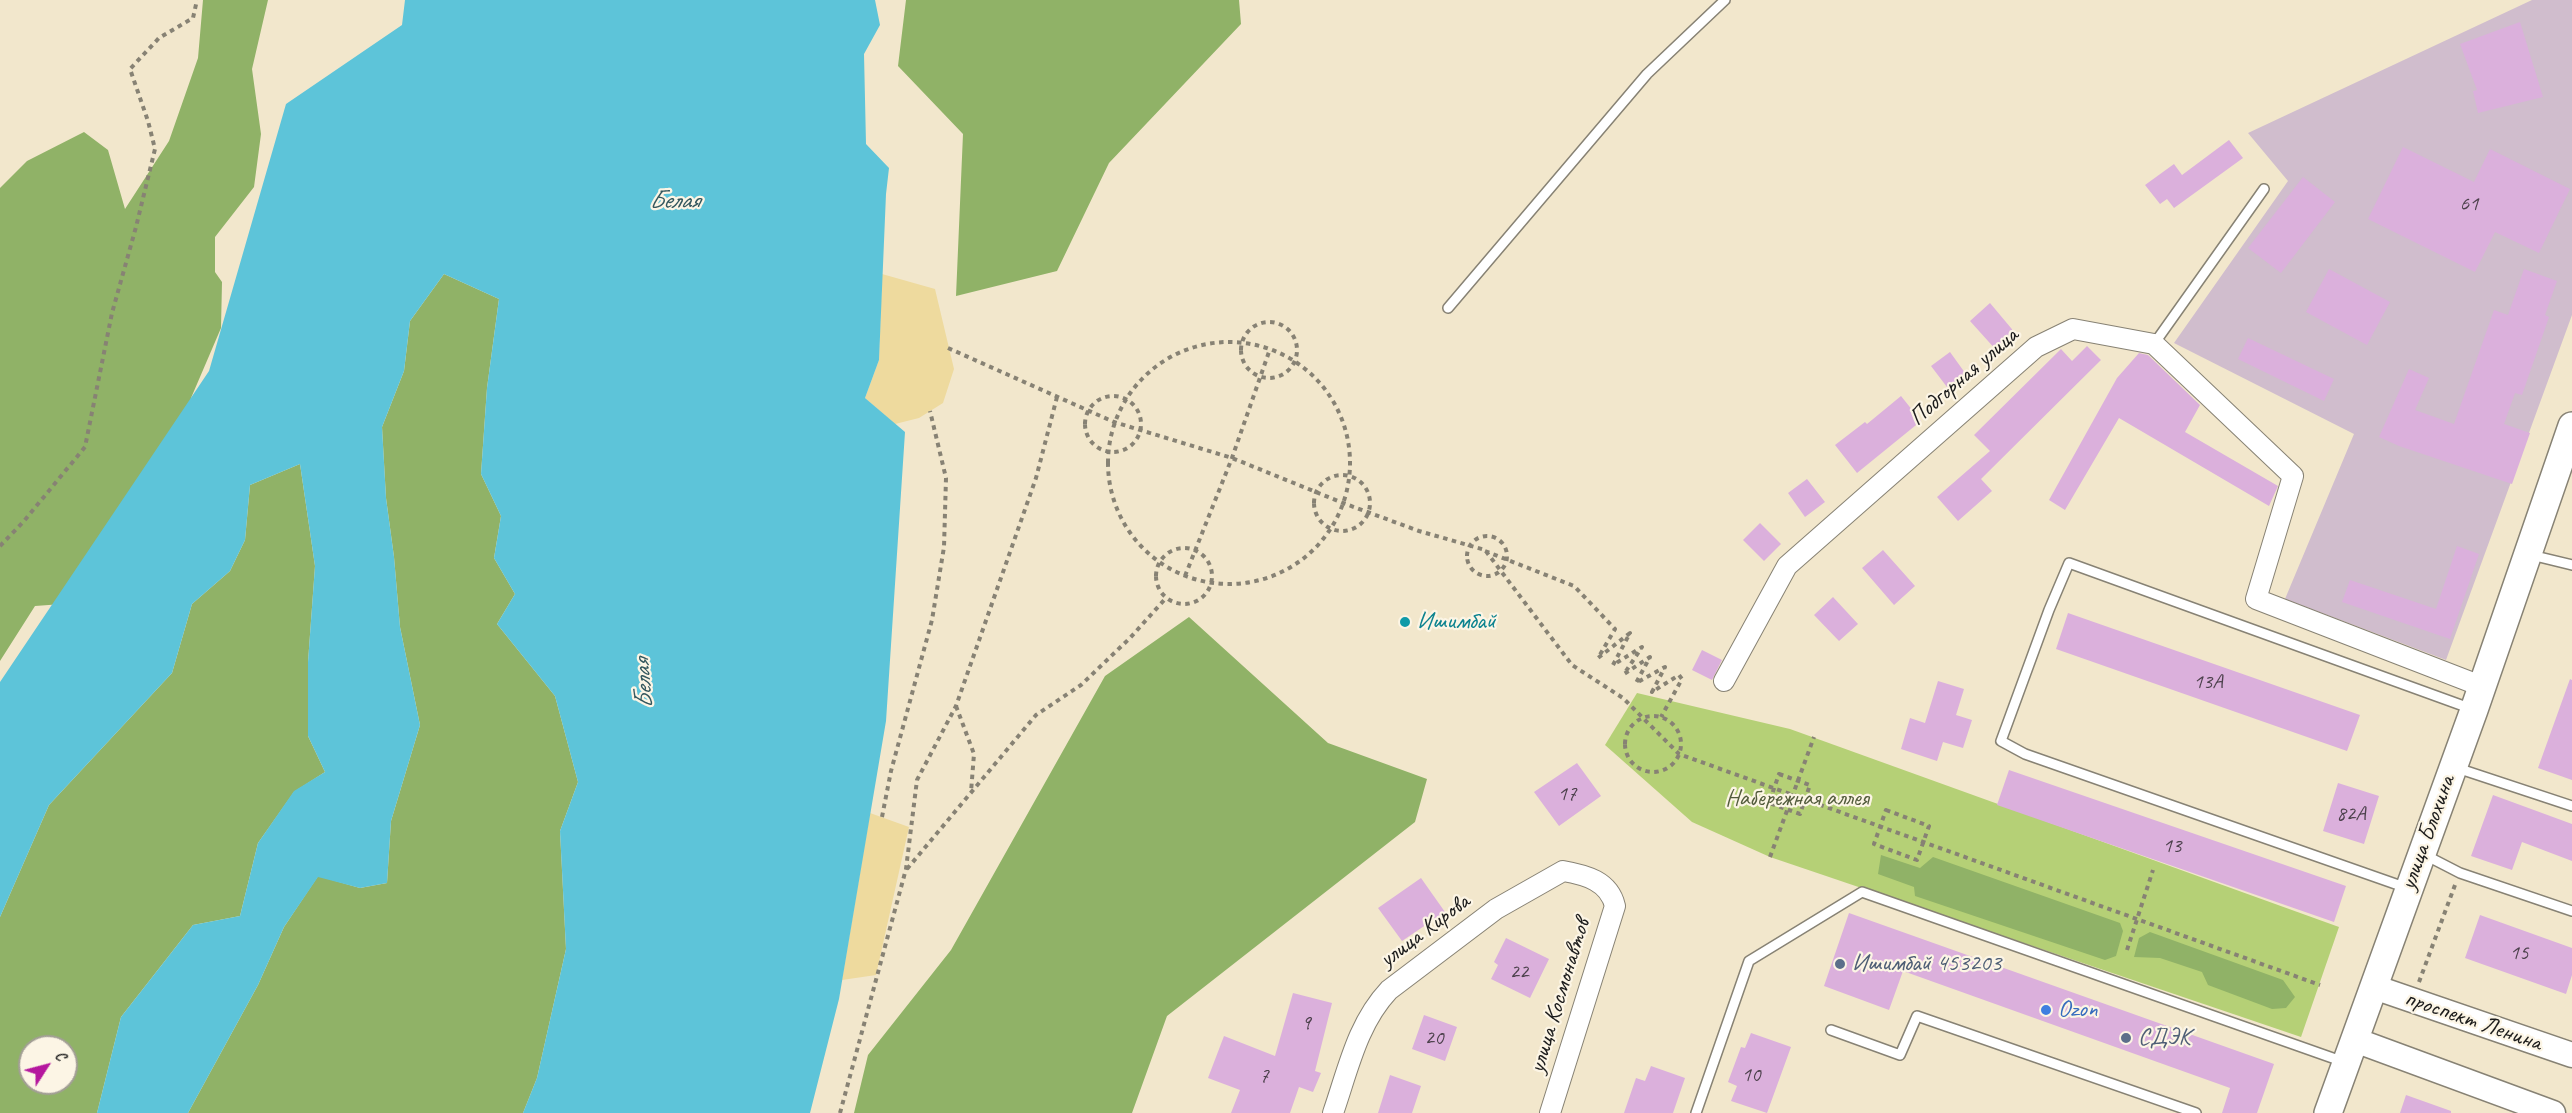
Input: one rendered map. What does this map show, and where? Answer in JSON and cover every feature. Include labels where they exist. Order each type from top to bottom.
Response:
[{"type":"main road","name":"улица Блохина","points":[[2328,1113],[2420,853],[2478,698],[2572,426]]},
{"type":"street","name":"Подгорная улица","points":[[1724,681],[1787,566],[2036,347],[2073,329],[2154,344]]},
{"type":"street","points":[[2154,344],[2293,476],[2256,599],[2478,698]]},
{"type":"street","name":"улица Кирова","points":[[1333,1113],[1362,1026],[1375,1005],[1389,990],[1496,909],[1563,871],[1603,884],[1612,894]]},
{"type":"street","name":"улица Космонавтов","points":[[1550,1113],[1615,906],[1612,894]]},
{"type":"street","name":"проспект Ленина","points":[[2374,987],[2572,1055]]},
{"type":"street","points":[[2351,1051],[2553,1113]]},
{"type":"lane","points":[[1448,308],[1647,74],[1725,0]]},
{"type":"lane","points":[[2154,344],[2264,189]]},
{"type":"lane","points":[[2529,554],[2572,565]]},
{"type":"lane","points":[[2408,888],[2025,754],[2001,741],[2049,610],[2069,563],[2478,698]]},
{"type":"lane","points":[[2452,767],[2572,806]]},
{"type":"lane","points":[[2420,853],[2460,873],[2572,911]]},
{"type":"lane","points":[[1696,1113],[1749,961],[1862,892],[2351,1051]]},
{"type":"lane","points":[[1831,1030],[1900,1056],[1917,1016],[2196,1113]]},
{"type":"path","points":[[0,546],[85,447],[112,313],[155,149],[130,69],[159,38],[193,18],[197,0]]},
{"type":"path","points":[[1266,322],[1277,323],[1287,328],[1296,342],[1295,362],[1287,372],[1277,377],[1260,377],[1251,372],[1244,363],[1241,353],[1242,343],[1247,332],[1256,325],[1266,322]]},
{"type":"path","points":[[1242,343],[1270,349],[1295,362],[1321,385],[1338,411],[1348,441],[1349,476],[1343,503],[1330,528],[1307,556],[1280,573],[1249,583],[1211,582],[1185,576],[1160,562],[1135,540],[1119,513],[1110,484],[1108,451],[1114,422],[1126,399],[1150,370],[1177,353],[1207,344],[1242,343]]},
{"type":"path","points":[[948,348],[1114,422],[1232,458],[1368,513],[1485,550],[1574,586],[1616,629],[1598,658],[1630,633],[1613,665],[1641,647],[1624,674],[1650,657],[1636,683],[1665,667],[1652,692],[1678,675],[1682,679],[1661,717]]},
{"type":"path","points":[[1185,576],[1232,458],[1270,349]]},
{"type":"path","points":[[1116,396],[1126,399],[1137,411],[1141,421],[1140,430],[1134,442],[1126,449],[1108,451],[1095,446],[1088,437],[1085,421],[1088,411],[1095,402],[1105,397],[1116,396]]},
{"type":"path","points":[[840,1113],[906,869],[917,780],[956,706],[1036,478],[1057,397]]},
{"type":"path","points":[[882,817],[891,771],[932,620],[944,548],[946,478],[930,411]]},
{"type":"path","points":[[1349,476],[1360,481],[1366,489],[1370,500],[1368,513],[1360,524],[1350,529],[1330,528],[1317,516],[1314,505],[1316,492],[1329,478],[1349,476]]},
{"type":"path","points":[[1492,536],[1503,543],[1506,549],[1506,559],[1500,571],[1486,576],[1473,571],[1467,560],[1469,546],[1479,538],[1492,536]]},
{"type":"path","points":[[1176,549],[1195,550],[1209,563],[1211,582],[1206,594],[1192,603],[1181,604],[1166,598],[1159,589],[1156,579],[1160,562],[1166,554],[1176,549]]},
{"type":"path","points":[[1485,550],[1572,664],[1623,698],[1679,754],[2320,985]]},
{"type":"path","points":[[906,869],[1036,715],[1081,686],[1130,638],[1166,598]]},
{"type":"path","points":[[956,706],[974,754],[971,792]]},
{"type":"path","points":[[1661,717],[1671,722],[1680,741],[1679,754],[1671,765],[1656,772],[1640,769],[1631,762],[1625,747],[1626,736],[1631,726],[1642,718],[1661,717]]},
{"type":"path","points":[[1770,857],[1814,737]]},
{"type":"path","points":[[1779,774],[1810,785],[1800,814],[1769,803],[1774,789],[1779,774]]},
{"type":"path","points":[[1886,810],[1929,826],[1917,860],[1874,844],[1880,826],[1886,810]]},
{"type":"path","points":[[2127,950],[2153,870]]},
{"type":"path","points":[[2412,1000],[2460,873]]},
{"type":"shaded area","points":[[2532,0],[2572,0],[2572,315],[2446,660],[2285,599],[2354,434],[2174,343],[2288,181],[2248,133]]},
{"type":"green space","points":[[203,0],[268,0],[252,69],[261,134],[254,187],[215,237],[215,272],[222,282],[221,328],[191,398],[185,462],[90,602],[35,606],[0,661],[0,188],[27,161],[84,132],[108,150],[125,209],[169,141],[198,58]]},
{"type":"green space","points":[[906,0],[1239,0],[1241,24],[1109,163],[1057,271],[956,296],[963,134],[898,66]]},
{"type":"green space","points":[[444,274],[499,299],[487,388],[481,474],[501,516],[494,558],[515,594],[497,624],[555,696],[578,782],[560,831],[566,949],[537,1078],[523,1113],[188,1113],[258,985],[284,927],[318,876],[360,888],[387,883],[391,821],[420,725],[400,627],[386,498],[382,427],[404,371],[410,321]]},
{"type":"green space","points":[[300,464],[315,566],[308,662],[308,736],[325,772],[294,792],[258,843],[240,916],[193,925],[121,1017],[97,1113],[0,1113],[0,917],[49,805],[172,673],[192,604],[230,571],[245,540],[250,485]]},
{"type":"green space","points":[[1189,617],[1328,743],[1427,779],[1415,822],[1167,1016],[1132,1113],[854,1113],[868,1055],[951,950],[1105,676]]},
{"type":"green space","name":"Набережная аллея","points":[[1637,693],[1790,729],[2339,927],[2301,1037],[1770,857],[1692,822],[1605,745]]},
{"type":"green space","points":[[1881,855],[1920,868],[1933,857],[2120,923],[2123,931],[2116,956],[2105,960],[1915,896],[1914,887],[1878,874]]},
{"type":"green space","points":[[2150,932],[2283,980],[2295,997],[2286,1008],[2272,1009],[2208,985],[2202,972],[2160,958],[2134,957],[2139,938]]},
{"type":"sand","points":[[882,274],[935,289],[954,369],[943,403],[919,418],[895,424],[865,398],[879,360]]},
{"type":"sand","points":[[870,813],[909,827],[876,975],[842,980]]},
{"type":"water","name":"Белая","points":[[405,0],[875,0],[880,25],[864,54],[866,144],[889,168],[879,360],[865,398],[905,432],[886,721],[839,999],[810,1113],[523,1113],[537,1078],[566,949],[560,831],[578,782],[555,696],[497,624],[515,594],[494,558],[501,516],[481,474],[487,388],[499,299],[444,274],[410,321],[404,371],[382,427],[386,498],[400,627],[420,725],[391,821],[387,883],[360,888],[318,877],[284,927],[258,985],[188,1113],[97,1113],[121,1017],[193,925],[240,916],[258,843],[294,791],[325,772],[308,736],[308,662],[315,566],[300,464],[250,485],[245,540],[230,571],[192,604],[172,673],[49,805],[0,917],[0,682],[209,371],[286,104],[402,25]]},
{"type":"building","points":[[2520,22],[2543,97],[2478,113],[2473,91],[2477,90],[2460,44]]},
{"type":"building","points":[[2229,140],[2243,158],[2174,208],[2167,199],[2160,204],[2145,185],[2174,164],[2182,175]]},
{"type":"building","points":[[2403,147],[2474,182],[2490,149],[2570,189],[2539,253],[2495,232],[2475,272],[2368,219]]},
{"type":"building","points":[[2303,177],[2335,202],[2281,273],[2248,248]]},
{"type":"building","points":[[2329,269],[2390,302],[2367,345],[2306,312]]},
{"type":"building","points":[[2524,269],[2557,281],[2545,315],[2549,317],[2522,395],[2515,393],[2504,424],[2530,433],[2512,484],[2399,446],[2379,437],[2409,369],[2429,378],[2415,410],[2454,424],[2494,310],[2508,315]]},
{"type":"building","points":[[1990,303],[2016,334],[1997,351],[1970,321]]},
{"type":"building","points":[[2248,338],[2334,379],[2324,401],[2238,359]]},
{"type":"building","points":[[2087,346],[2101,360],[1981,479],[1992,491],[1958,521],[1937,497],[1990,451],[1974,435],[2061,349],[2072,361]]},
{"type":"building","points":[[1950,352],[1968,377],[1950,391],[1931,366]]},
{"type":"building","points":[[2139,353],[2148,355],[2200,405],[2185,432],[2278,486],[2269,506],[2119,418],[2065,510],[2049,500],[2117,378]]},
{"type":"building","points":[[1901,396],[1921,421],[1857,473],[1835,445],[1865,422],[1867,424]]},
{"type":"building","points":[[1807,479],[1825,502],[1805,517],[1788,493]]},
{"type":"building","points":[[1760,523],[1781,544],[1764,561],[1743,540]]},
{"type":"building","points":[[2457,546],[2479,554],[2450,639],[2342,602],[2350,580],[2436,609]]},
{"type":"building","points":[[1883,550],[1915,586],[1894,605],[1862,568]]},
{"type":"building","points":[[1833,597],[1858,624],[1839,641],[1814,615]]},
{"type":"building","points":[[2068,613],[2360,715],[2347,751],[2056,649]]},
{"type":"building","points":[[1702,650],[1722,660],[1712,680],[1692,670]]},
{"type":"building","points":[[2570,679],[2572,680],[2572,780],[2538,768]]},
{"type":"building","points":[[1938,681],[1964,689],[1956,715],[1972,720],[1963,748],[1943,742],[1937,761],[1901,749],[1910,718],[1925,723]]},
{"type":"building","points":[[1577,763],[1601,796],[1559,826],[1534,792]]},
{"type":"building","points":[[2009,770],[2346,886],[2334,922],[1997,805]]},
{"type":"building","points":[[2338,783],[2379,796],[2364,844],[2323,831]]},
{"type":"building","points":[[2493,795],[2572,824],[2572,861],[2522,842],[2512,870],[2471,856]]},
{"type":"building","points":[[1421,878],[1445,912],[1402,941],[1378,908]]},
{"type":"building","points":[[1849,913],[2274,1064],[2257,1113],[2222,1113],[2230,1088],[1903,971],[1889,1010],[1824,986]]},
{"type":"building","points":[[2480,915],[2572,948],[2572,975],[2566,994],[2465,958]]},
{"type":"building","points":[[1506,938],[1549,959],[1530,998],[1491,979],[1498,965],[1494,962]]},
{"type":"building","points":[[1293,993],[1332,1003],[1315,1071],[1321,1073],[1313,1092],[1299,1087],[1290,1113],[1231,1113],[1240,1090],[1208,1078],[1224,1036],[1275,1056]]},
{"type":"building","points":[[1424,1015],[1457,1027],[1445,1061],[1412,1049]]},
{"type":"building","points":[[1751,1033],[1791,1047],[1767,1113],[1731,1101],[1737,1086],[1728,1082],[1741,1047],[1745,1048]]},
{"type":"building","points":[[1651,1066],[1685,1078],[1673,1113],[1624,1113],[1636,1078],[1645,1081]]},
{"type":"building","points":[[1390,1075],[1421,1086],[1412,1113],[1378,1113]]},
{"type":"building","points":[[2406,1095],[2451,1111],[2451,1113],[2400,1113]]},
{"type":"place","name":"Ишимбай","points":[[1405,622]]},
{"type":"place","name":"Ишимбай 453203","points":[[1840,964]]},
{"type":"place","name":"Ozon","points":[[2046,1010]]},
{"type":"place","name":"СДЭК","points":[[2126,1038]]}]
